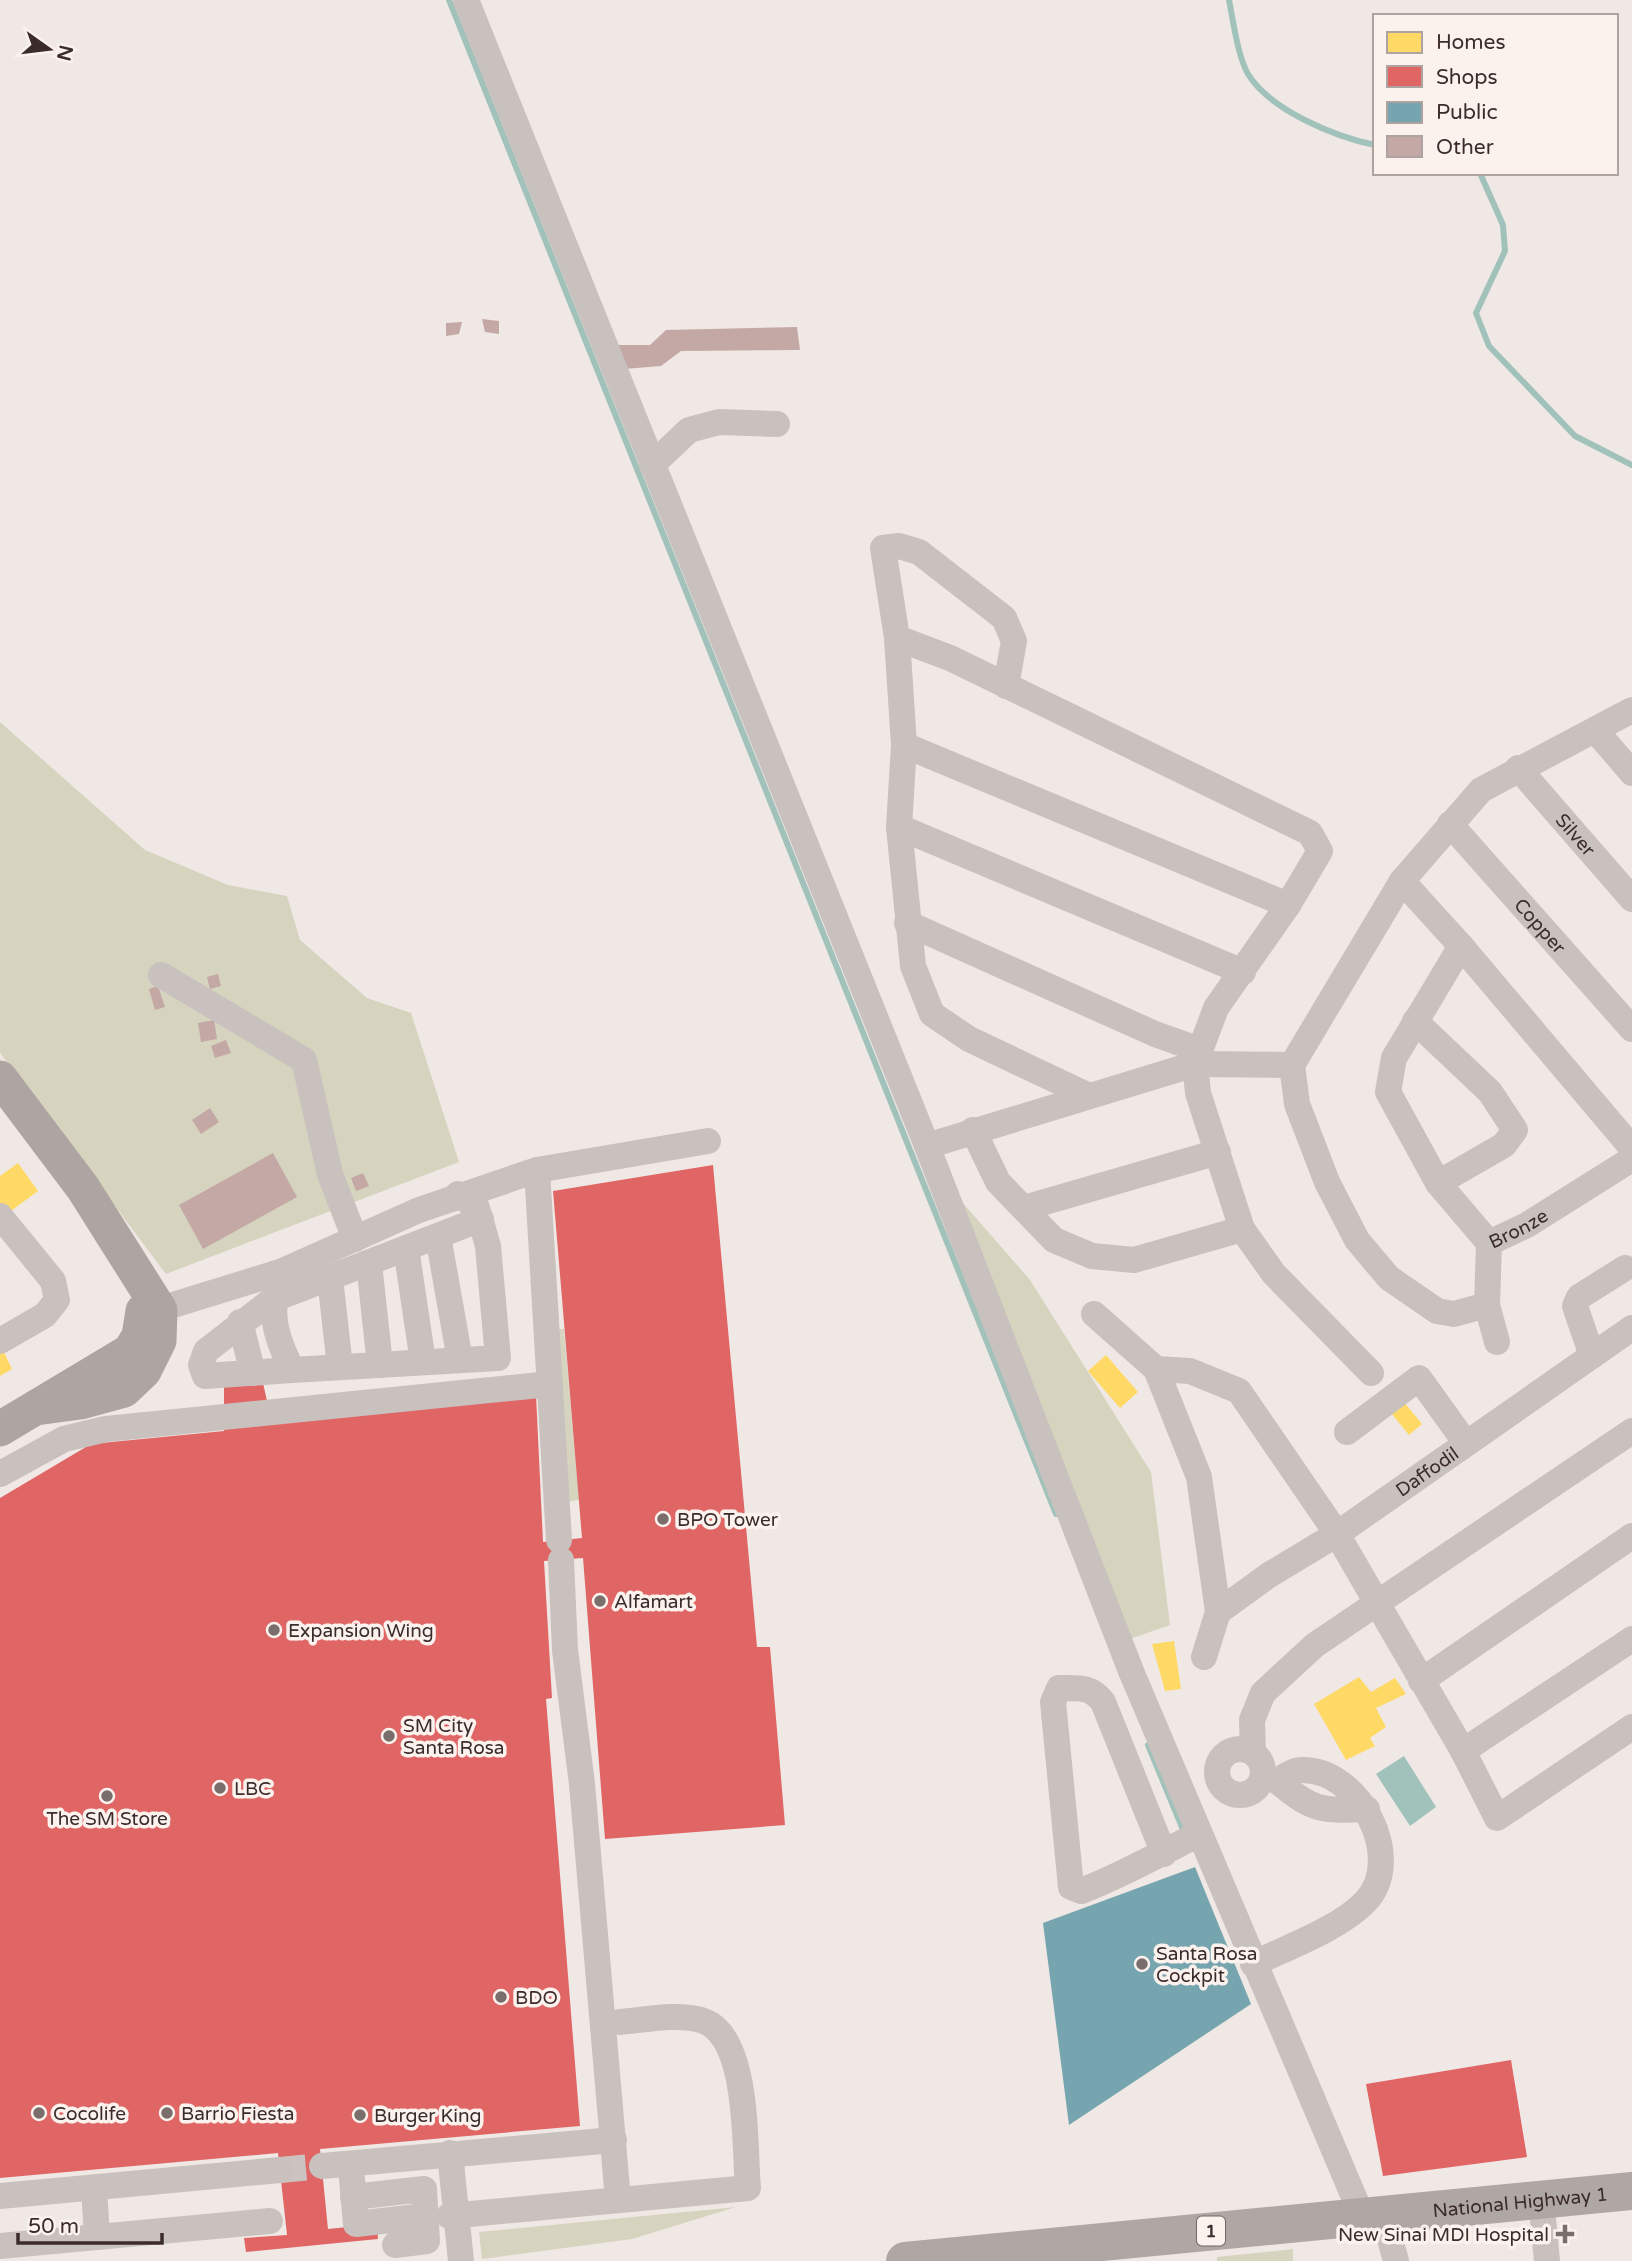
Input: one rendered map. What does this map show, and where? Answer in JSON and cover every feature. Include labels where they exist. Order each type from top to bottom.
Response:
[{"type":"highway","name":"National Highway 1","points":[[905,2261],[1071,2250],[1372,2215],[1632,2191]]},
{"type":"main road","points":[[0,1078],[83,1188],[152,1312],[159,1342],[144,1371],[124,1390],[80,1402],[36,1408],[0,1429]]},
{"type":"main road","points":[[0,1099],[69,1188],[152,1312]]},
{"type":"street","points":[[466,0],[927,1146],[1131,1671],[1184,1842]]},
{"type":"street","points":[[652,465],[689,430],[719,422],[777,424]]},
{"type":"street","points":[[1006,685],[1014,640],[1004,618],[919,552],[886,545],[883,548],[897,638],[904,745],[900,827],[913,966],[932,1014],[969,1039],[1087,1095]]},
{"type":"street","points":[[897,638],[950,658],[1310,834],[1320,851],[1288,905],[1216,1008],[1197,1057],[1198,1093],[1242,1228],[1274,1274],[1371,1373]]},
{"type":"street","points":[[1487,1305],[1454,1314],[1437,1311],[1389,1278],[1357,1240],[1327,1182],[1297,1104],[1292,1065],[1402,881],[1481,790],[1518,768],[1632,710]]},
{"type":"street","points":[[1595,730],[1632,773]]},
{"type":"street","points":[[904,745],[1288,905]]},
{"type":"street","name":"Silver","points":[[1518,768],[1632,899]]},
{"type":"street","name":"Copper","points":[[1450,824],[1632,1029]]},
{"type":"street","points":[[900,827],[1243,972]]},
{"type":"street","points":[[1402,881],[1461,946],[1632,1148]]},
{"type":"street","points":[[907,923],[1155,1034],[1197,1057]]},
{"type":"street","points":[[1461,946],[1394,1058],[1388,1092],[1438,1183],[1489,1243]]},
{"type":"street","points":[[161,975],[304,1060],[330,1174],[355,1239]]},
{"type":"street","points":[[1415,1021],[1490,1091],[1514,1130],[1504,1144],[1438,1183]]},
{"type":"street","points":[[927,1146],[1197,1057],[1292,1065]]},
{"type":"street","points":[[973,1130],[998,1182],[1054,1240],[1092,1256],[1134,1260],[1242,1228]]},
{"type":"street","points":[[152,1312],[280,1272],[458,1194],[537,1170],[708,1141]]},
{"type":"street","points":[[1024,1208],[1218,1152]]},
{"type":"street","name":"Bronze","points":[[1497,1342],[1487,1305],[1489,1243],[1527,1225],[1632,1159]]},
{"type":"street","points":[[537,1170],[565,1650],[582,1784],[618,2200]]},
{"type":"street","points":[[458,1194],[477,1208],[481,1219],[488,1246],[498,1358],[205,1376],[201,1365],[206,1351],[240,1322],[272,1300],[481,1219]]},
{"type":"street","points":[[0,1216],[53,1281],[57,1300],[45,1315],[0,1341]]},
{"type":"street","points":[[438,1236],[460,1360]]},
{"type":"street","points":[[406,1248],[423,1362]]},
{"type":"street","points":[[369,1263],[380,1365]]},
{"type":"street","points":[[1592,1356],[1575,1306],[1579,1297],[1625,1268]]},
{"type":"street","points":[[280,1272],[272,1300],[276,1337],[292,1370]]},
{"type":"street","points":[[330,1278],[340,1367]]},
{"type":"street","points":[[1094,1314],[1156,1369],[1199,1477],[1218,1612],[1204,1657]]},
{"type":"street","points":[[240,1322],[253,1373]]},
{"type":"street","name":"Daffodil","points":[[1218,1612],[1269,1575],[1336,1534],[1632,1328]]},
{"type":"street","points":[[1156,1369],[1190,1371],[1239,1391],[1336,1534],[1463,1751],[1497,1818],[1632,1727]]},
{"type":"street","points":[[1346,1432],[1419,1377],[1465,1443]]},
{"type":"street","points":[[0,1474],[64,1438],[106,1429],[550,1384]]},
{"type":"street","points":[[1254,1964],[1339,1920],[1366,1901],[1377,1880],[1380,1849],[1367,1809],[1326,1811],[1302,1802],[1269,1780],[1253,1752],[1252,1720],[1263,1693],[1315,1645],[1632,1431]]},
{"type":"street","points":[[1421,1681],[1632,1535]]},
{"type":"street","points":[[1463,1751],[1632,1639]]},
{"type":"street","points":[[1184,1842],[1126,1874],[1081,1891],[1072,1887],[1053,1702],[1059,1688],[1083,1688],[1096,1692],[1103,1702],[1184,1842],[1254,1964],[1396,2261]]},
{"type":"street","points":[[1253,1752],[1238,1749],[1224,1755],[1217,1768],[1219,1783],[1230,1794],[1245,1795],[1269,1780]]},
{"type":"street","points":[[351,2163],[356,2224],[748,2188],[738,2067],[726,2039],[705,2021],[690,2018],[620,2022]]},
{"type":"street","points":[[322,2166],[614,2140]]},
{"type":"street","points":[[446,2154],[444,2216],[453,2261]]},
{"type":"street","points":[[0,2196],[280,2170]]},
{"type":"street","points":[[94,2188],[97,2237]]},
{"type":"street","points":[[1541,2198],[1548,2261]]},
{"type":"street","points":[[394,2245],[427,2241],[444,2216]]},
{"type":"street","points":[[444,2216],[461,2261]]},
{"type":"street","points":[[0,2246],[270,2221]]},
{"type":"shaded area","points":[[0,722],[145,850],[228,885],[287,896],[300,940],[367,998],[411,1013],[459,1162],[166,1274],[0,1053]]},
{"type":"shaded area","points":[[943,1180],[1030,1280],[1151,1472],[1170,1625],[1127,1640]]},
{"type":"shaded area","points":[[553,1329],[564,1329],[579,1500],[566,1502]]},
{"type":"shaded area","points":[[736,2207],[632,2239],[482,2259],[479,2232]]},
{"type":"shaded area","points":[[1293,2249],[1293,2261],[1217,2261],[1217,2257]]},
{"type":"water","points":[[1404,1756],[1436,1807],[1410,1826],[1376,1774]]},
{"type":"building: Homes","points":[[18,1163],[38,1191],[7,1214],[0,1204],[0,1176]]},
{"type":"building: Homes","points":[[0,1344],[12,1369],[0,1376]]},
{"type":"building: Homes","points":[[1106,1355],[1138,1392],[1120,1408],[1088,1371]]},
{"type":"building: Homes","points":[[1404,1402],[1422,1424],[1409,1435],[1391,1413]]},
{"type":"building: Homes","points":[[1174,1641],[1181,1689],[1165,1691],[1152,1644]]},
{"type":"building: Homes","points":[[1359,1677],[1371,1692],[1395,1678],[1406,1694],[1376,1708],[1386,1727],[1370,1738],[1375,1746],[1346,1760],[1314,1704]]},
{"type":"building: Shops","name":"SM City Santa Rosa","points":[[713,1165],[757,1647],[770,1647],[785,1825],[605,1839],[583,1558],[544,1561],[552,1698],[546,1699],[580,2126],[320,2149],[328,2229],[377,2224],[378,2239],[246,2252],[244,2238],[287,2235],[278,2153],[0,2178],[0,1498],[91,1444],[224,1431],[224,1387],[263,1383],[271,1419],[536,1395],[543,1542],[582,1538],[553,1191]]},
{"type":"building: Shops","points":[[1511,2060],[1527,2157],[1383,2176],[1366,2084]]},
{"type":"building: Public","name":"Santa Rosa Cockpit","points":[[1195,1867],[1251,2004],[1069,2125],[1043,1923]]},
{"type":"building: Other","points":[[482,319],[499,321],[499,334],[485,332]]},
{"type":"building: Other","points":[[462,322],[459,334],[446,336],[446,323]]},
{"type":"building: Other","points":[[797,327],[800,350],[681,351],[661,366],[624,369],[615,345],[650,345],[666,330]]},
{"type":"building: Other","points":[[218,974],[221,986],[210,989],[207,977]]},
{"type":"building: Other","points":[[158,986],[165,1007],[155,1010],[149,989]]},
{"type":"building: Other","points":[[214,1020],[217,1039],[201,1042],[198,1023]]},
{"type":"building: Other","points":[[226,1040],[231,1053],[215,1058],[211,1046]]},
{"type":"building: Other","points":[[210,1108],[219,1122],[201,1134],[192,1120]]},
{"type":"building: Other","points":[[273,1153],[297,1197],[203,1249],[179,1205]]},
{"type":"building: Other","points":[[363,1173],[369,1186],[356,1191],[351,1178]]},
{"type":"waterway","points":[[449,0],[1056,1514]]},
{"type":"waterway","points":[[1229,0],[1241,58],[1258,87],[1287,110],[1305,120],[1341,136],[1373,144]]},
{"type":"waterway","points":[[1481,175],[1503,225],[1505,251],[1476,313],[1489,346],[1575,436],[1632,465]]},
{"type":"waterway","points":[[1148,1745],[1184,1832]]},
{"type":"tunnel","points":[[280,2170],[322,2166]]},
{"type":"place","name":"BPO Tower","points":[[663,1519]]},
{"type":"place","name":"Alfamart","points":[[600,1601]]},
{"type":"place","name":"Expansion Wing","points":[[274,1630]]},
{"type":"place","name":"SM City Santa Rosa","points":[[389,1736]]},
{"type":"place","name":"LBC","points":[[220,1788]]},
{"type":"place","name":"The SM Store","points":[[107,1796]]},
{"type":"place","name":"Santa Rosa Cockpit","points":[[1142,1964]]},
{"type":"place","name":"BDO","points":[[501,1997]]},
{"type":"place","name":"Cocolife","points":[[39,2113]]},
{"type":"place","name":"Barrio Fiesta","points":[[167,2113]]},
{"type":"place","name":"Burger King","points":[[360,2115]]},
{"type":"place","name":"New Sinai MDI Hospital","points":[[1565,2234]]}]
